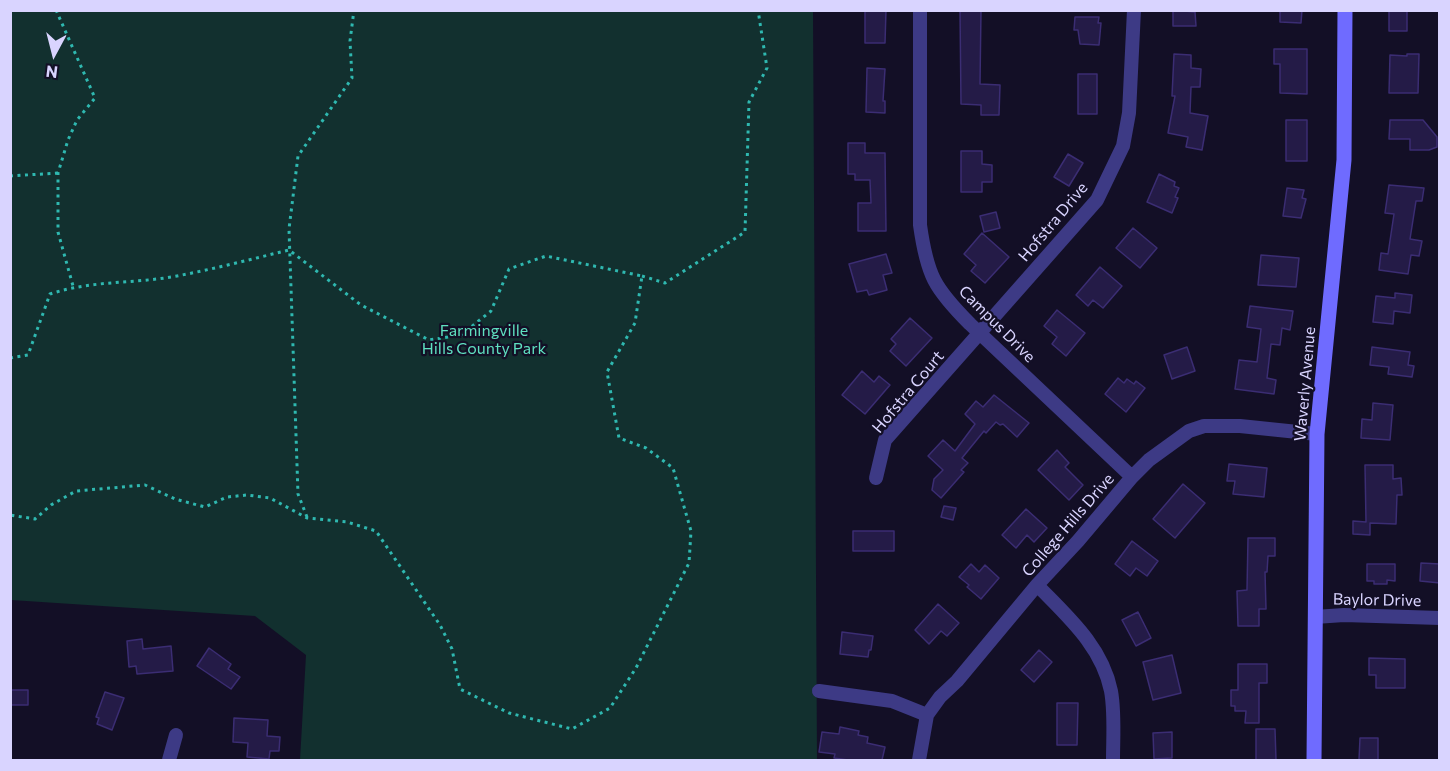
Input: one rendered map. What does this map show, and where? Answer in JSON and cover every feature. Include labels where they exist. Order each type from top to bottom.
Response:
[{"type":"street","name":"Campus Drive","points":[[920,10],[920,225],[925,258],[933,279],[951,305],[1132,477]]},
{"type":"street","name":"Hofstra Drive","points":[[980,333],[1013,292],[1097,200],[1123,146],[1129,113],[1134,10]]},
{"type":"street","name":"Waverly Avenue","points":[[1314,760],[1317,434],[1344,160],[1344,10]]},
{"type":"street","name":"Hofstra Court","points":[[876,478],[885,440],[980,333]]},
{"type":"street","name":"College Hills Drive","points":[[919,760],[927,715],[940,697],[957,681],[1132,477],[1170,443],[1189,431],[1204,426],[1240,426],[1317,434]]},
{"type":"street","points":[[1037,585],[1083,632],[1100,660],[1110,690],[1113,760]]},
{"type":"street","name":"Baylor Drive","points":[[1315,617],[1344,615],[1440,618]]},
{"type":"street","points":[[819,692],[892,701],[927,715]]},
{"type":"street","points":[[169,760],[176,735]]},
{"type":"path","points":[[56,10],[95,98],[72,130],[58,174],[58,232],[73,286]]},
{"type":"path","points":[[307,518],[298,494],[289,229],[298,156],[352,78],[350,41],[354,10]]},
{"type":"path","points":[[289,250],[361,305],[429,340],[461,335],[490,311],[509,269],[546,256],[642,276],[665,284],[745,232],[749,102],[767,68],[758,10]]},
{"type":"path","points":[[10,176],[58,174]]},
{"type":"path","points":[[10,358],[28,355],[50,294],[73,286],[177,276],[289,250]]},
{"type":"path","points":[[10,515],[35,519],[51,505],[76,491],[145,485],[175,500],[205,507],[227,497],[247,495],[270,498],[307,518],[347,522],[376,531],[440,625],[452,649],[460,689],[509,713],[572,729],[610,708],[636,668],[689,563],[691,531],[673,468],[646,448],[618,438],[607,372],[635,323],[642,276]]},
{"type":"green space","name":"Farmingville Hills County Park","points":[[10,11],[813,11],[817,760],[300,760],[306,655],[255,616],[11,600]]},
{"type":"building","points":[[865,10],[886,10],[885,43],[865,43]]},
{"type":"building","points":[[960,10],[981,10],[980,84],[1000,85],[999,115],[981,115],[981,105],[961,104]]},
{"type":"building","points":[[1173,10],[1195,12],[1196,26],[1173,26]]},
{"type":"building","points":[[1280,10],[1302,10],[1301,23],[1280,22]]},
{"type":"building","points":[[1389,10],[1407,10],[1407,31],[1389,31]]},
{"type":"building","points":[[1075,17],[1099,17],[1098,23],[1101,23],[1099,45],[1080,44],[1078,30],[1074,30]]},
{"type":"building","points":[[1274,49],[1307,49],[1307,94],[1280,93],[1280,64],[1274,64]]},
{"type":"building","points":[[1174,54],[1191,55],[1191,68],[1201,69],[1200,87],[1191,87],[1190,113],[1208,116],[1202,150],[1186,147],[1188,137],[1168,133],[1175,96],[1172,96]]},
{"type":"building","points":[[1407,54],[1419,54],[1418,93],[1389,93],[1390,55],[1407,56]]},
{"type":"building","points":[[867,68],[885,69],[883,101],[885,101],[885,113],[866,112]]},
{"type":"building","points":[[1078,74],[1097,74],[1097,114],[1078,114]]},
{"type":"building","points":[[1286,120],[1307,120],[1307,161],[1286,161]]},
{"type":"building","points":[[1390,120],[1423,120],[1437,137],[1437,147],[1429,150],[1410,150],[1410,139],[1389,139]]},
{"type":"building","points":[[848,143],[865,143],[865,153],[885,153],[886,231],[858,231],[858,203],[871,203],[870,180],[855,180],[855,174],[848,174]]},
{"type":"building","points":[[961,151],[982,151],[982,164],[992,165],[992,182],[982,182],[982,192],[961,192]]},
{"type":"building","points":[[1068,154],[1083,163],[1069,186],[1054,177]]},
{"type":"building","points":[[1159,174],[1175,182],[1174,186],[1179,188],[1172,213],[1147,202]]},
{"type":"building","points":[[1389,185],[1424,188],[1422,201],[1416,201],[1410,239],[1422,241],[1419,256],[1411,255],[1408,274],[1379,270],[1381,253],[1388,254],[1394,214],[1385,213]]},
{"type":"building","points":[[1287,188],[1304,190],[1302,198],[1306,199],[1301,218],[1283,216]]},
{"type":"building","points":[[996,212],[1000,228],[984,232],[980,216]]},
{"type":"building","points":[[1133,228],[1157,248],[1140,268],[1116,248]]},
{"type":"building","points":[[982,233],[1009,257],[985,283],[971,271],[976,265],[964,254]]},
{"type":"building","points":[[886,254],[892,273],[883,275],[887,290],[869,295],[867,290],[857,292],[849,264]]},
{"type":"building","points":[[1261,255],[1299,258],[1296,287],[1258,285]]},
{"type":"building","points":[[1100,267],[1122,286],[1103,308],[1093,300],[1088,306],[1076,295]]},
{"type":"building","points":[[1395,293],[1412,295],[1410,313],[1394,311],[1393,324],[1373,322],[1376,296],[1395,298]]},
{"type":"building","points":[[1250,306],[1293,311],[1290,330],[1282,328],[1280,345],[1271,344],[1267,378],[1276,380],[1274,394],[1235,389],[1239,360],[1257,362],[1261,329],[1247,327]]},
{"type":"building","points":[[1057,310],[1085,333],[1066,356],[1052,344],[1057,337],[1044,326]]},
{"type":"building","points":[[910,318],[932,338],[906,366],[890,351],[896,344],[891,339]]},
{"type":"building","points":[[1187,347],[1195,371],[1172,379],[1164,355]]},
{"type":"building","points":[[1372,347],[1410,352],[1408,365],[1414,366],[1412,377],[1388,374],[1389,367],[1370,365]]},
{"type":"building","points":[[862,371],[874,382],[879,376],[890,385],[865,414],[842,395]]},
{"type":"building","points":[[1118,378],[1124,383],[1127,379],[1134,384],[1136,381],[1145,388],[1126,412],[1105,394]]},
{"type":"building","points":[[994,395],[1029,423],[1017,437],[1003,424],[996,422],[986,433],[984,431],[962,458],[968,463],[961,470],[964,472],[941,498],[932,490],[934,479],[943,470],[928,456],[943,440],[955,451],[975,424],[965,414],[976,401],[983,407]]},
{"type":"building","points":[[1373,403],[1393,405],[1390,440],[1361,438],[1362,419],[1372,420]]},
{"type":"building","points":[[1057,450],[1069,463],[1065,467],[1083,485],[1069,500],[1038,470]]},
{"type":"building","points":[[1229,464],[1267,468],[1264,497],[1233,494],[1235,481],[1227,481]]},
{"type":"building","points":[[1365,465],[1393,465],[1393,479],[1401,478],[1402,495],[1397,495],[1396,524],[1370,523],[1370,535],[1353,534],[1353,521],[1366,522]]},
{"type":"building","points":[[1183,484],[1205,503],[1175,538],[1153,519]]},
{"type":"building","points":[[944,506],[956,508],[953,520],[941,517]]},
{"type":"building","points":[[1026,509],[1047,528],[1034,542],[1027,535],[1016,548],[1002,535]]},
{"type":"building","points":[[853,531],[894,531],[894,551],[853,551]]},
{"type":"building","points":[[1248,538],[1275,538],[1275,556],[1268,556],[1267,572],[1265,572],[1266,609],[1259,609],[1259,626],[1238,626],[1237,591],[1247,590]]},
{"type":"building","points":[[1132,541],[1158,561],[1147,576],[1136,568],[1130,576],[1115,564]]},
{"type":"building","points":[[1421,563],[1440,564],[1440,583],[1420,581]]},
{"type":"building","points":[[971,564],[979,572],[985,565],[999,578],[981,599],[959,577]]},
{"type":"building","points":[[1367,564],[1395,564],[1395,581],[1387,580],[1387,584],[1374,584],[1374,581],[1367,581]]},
{"type":"building","points":[[938,604],[959,623],[947,636],[941,631],[929,644],[915,630]]},
{"type":"building","points":[[1138,612],[1151,638],[1136,646],[1122,620]]},
{"type":"building","points":[[842,632],[873,636],[868,657],[840,654]]},
{"type":"building","points":[[142,639],[143,649],[171,646],[173,671],[137,674],[136,666],[129,667],[127,641]]},
{"type":"building","points":[[209,648],[231,664],[228,669],[240,677],[231,689],[197,666]]},
{"type":"building","points":[[1039,650],[1052,662],[1034,682],[1021,670]]},
{"type":"building","points":[[1172,655],[1181,693],[1153,700],[1143,662]]},
{"type":"building","points":[[1369,658],[1405,659],[1405,688],[1376,688],[1376,675],[1369,675]]},
{"type":"building","points":[[1238,664],[1267,664],[1267,683],[1259,683],[1259,723],[1245,723],[1246,711],[1235,711],[1235,706],[1231,706],[1231,690],[1238,690]]},
{"type":"building","points":[[10,690],[28,690],[28,705],[10,705]]},
{"type":"building","points":[[105,692],[124,698],[112,730],[97,724],[99,718],[96,717]]},
{"type":"building","points":[[1057,703],[1078,703],[1077,745],[1057,745]]},
{"type":"building","points":[[234,718],[268,720],[267,736],[280,737],[279,751],[270,751],[269,759],[247,757],[248,743],[233,742]]},
{"type":"building","points":[[840,727],[859,731],[858,735],[868,737],[867,743],[885,747],[882,760],[848,760],[834,758],[835,754],[819,752],[822,732],[839,734]]},
{"type":"building","points":[[1256,729],[1275,729],[1276,760],[1256,760]]},
{"type":"building","points":[[1172,732],[1172,758],[1154,759],[1153,733]]},
{"type":"building","points":[[1360,738],[1378,738],[1378,760],[1359,760]]}]
